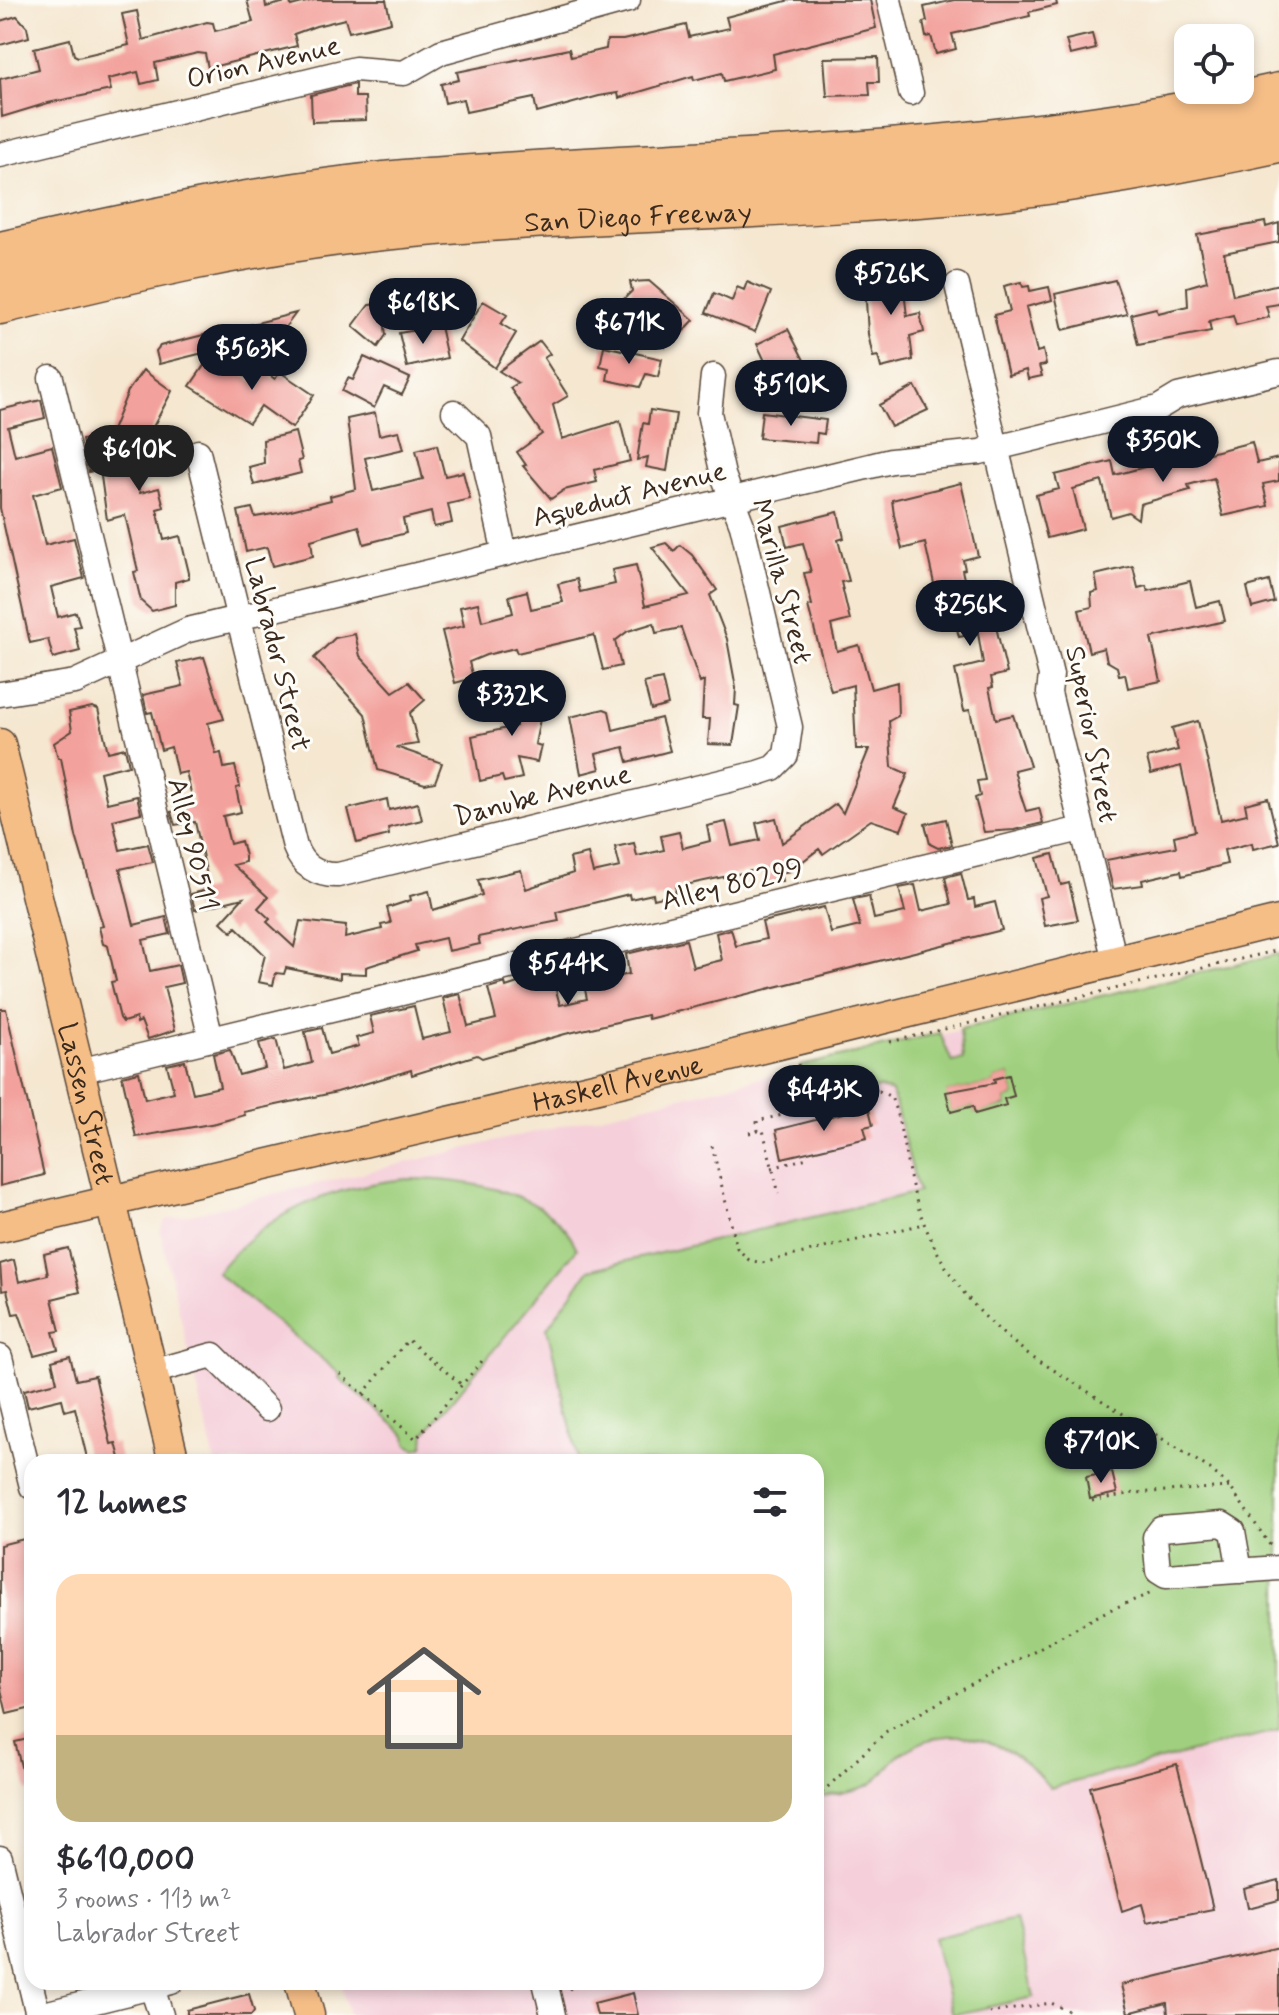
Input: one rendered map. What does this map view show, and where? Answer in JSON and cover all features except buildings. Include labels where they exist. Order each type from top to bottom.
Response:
[{"type":"highway","name":"San Diego Freeway","points":[[0,249],[170,211],[280,191],[426,175],[953,143],[1123,122],[1279,90]]},
{"type":"highway","points":[[0,275],[189,232],[293,215],[428,201],[875,173],[1015,161],[1132,144],[1279,114]]},
{"type":"highway","points":[[0,288],[270,229],[384,214],[934,182],[1106,161],[1279,127]]},
{"type":"highway","name":"San Diego Freeway","points":[[0,307],[176,264],[321,240],[474,226],[998,193],[1136,173],[1279,145]]},
{"type":"main road","name":"Lassen Street","points":[[0,744],[172,1454]]},
{"type":"main road","name":"Haskell Avenue","points":[[0,1227],[111,1203],[1279,921]]},
{"type":"main road","points":[[302,1990],[309,2015]]},
{"type":"street","name":"Orion Avenue","points":[[0,155],[355,69],[404,73],[441,52],[624,0]]},
{"type":"street","points":[[889,0],[911,93]]},
{"type":"street","name":"Superior Street","points":[[957,285],[1051,675],[1049,693],[1115,961]]},
{"type":"street","name":"Aqueduct Avenue","points":[[0,694],[62,686],[119,664],[164,639],[239,618],[891,461],[998,448],[1158,408],[1178,396],[1279,372]]},
{"type":"street","name":"Marilla Street","points":[[713,376],[709,413],[742,525],[790,727],[786,755]]},
{"type":"street","name":"Alley 90511","points":[[51,378],[211,1039]]},
{"type":"street","points":[[454,412],[479,436],[505,554]]},
{"type":"street","name":"Labrador Street","points":[[198,452],[295,847],[308,866]]},
{"type":"street","name":"Danube Avenue","points":[[308,866],[321,873],[338,875],[758,773],[773,768],[786,755]]},
{"type":"street","name":"Alley 80299","points":[[79,1071],[1081,829]]},
{"type":"street","points":[[152,1372],[213,1355],[267,1409]]},
{"type":"street","points":[[0,1357],[24,1454]]},
{"type":"street","points":[[1240,1571],[1233,1531],[1222,1524],[1161,1529],[1155,1537],[1158,1571],[1166,1576],[1240,1571],[1278,1562]]},
{"type":"street","points":[[0,1858],[24,1955]]},
{"type":"street","points":[[33,1990],[39,2015],[135,1990]]},
{"type":"street","points":[[159,1990],[161,2015]]},
{"type":"street","points":[[547,1990],[553,2015]]},
{"type":"path","points":[[886,1042],[1279,950]]},
{"type":"path","points":[[798,1064],[809,1117]]},
{"type":"path","points":[[806,1096],[815,1107],[879,1091],[891,1097],[924,1224],[955,1283],[1005,1336],[1195,1457],[1230,1487],[1278,1562]]},
{"type":"path","points":[[758,1131],[757,1121],[808,1109]]},
{"type":"path","points":[[749,1133],[763,1130],[779,1194]]},
{"type":"path","points":[[712,1146],[737,1248],[749,1260],[762,1263],[924,1224]]},
{"type":"path","points":[[772,1168],[807,1158]]},
{"type":"path","points":[[363,1394],[408,1340],[462,1385]]},
{"type":"path","points":[[340,1374],[416,1439],[482,1361]]},
{"type":"path","points":[[1092,1501],[1134,1493],[1230,1487]]},
{"type":"path","points":[[824,1790],[887,1731],[1107,1611],[1154,1591],[1166,1576]]},
{"type":"path","points":[[989,2013],[1051,2003],[1071,2012]]},
{"type":"shaded area","points":[[1279,954],[1279,2015],[349,2015],[343,1990],[824,1990],[824,1454],[213,1454],[160,1231],[166,1220]]},
{"type":"green space","points":[[1279,954],[1279,1730],[1050,1788],[1019,1758],[1001,1747],[963,1736],[943,1737],[922,1742],[902,1753],[865,1787],[824,1796],[824,1454],[577,1454],[547,1328],[589,1270],[918,1192],[892,1092],[879,1088],[818,1103],[808,1094],[801,1066],[940,1033],[952,1062],[963,1059],[960,1029]],"holes":[[[1009,1075],[1014,1096],[1005,1099],[1006,1106],[975,1113],[973,1106],[951,1111],[947,1092],[995,1083],[995,1079]]]},
{"type":"green space","points":[[407,1179],[479,1185],[527,1200],[565,1229],[577,1249],[425,1433],[424,1446],[415,1449],[407,1444],[406,1435],[339,1378],[340,1374],[217,1273],[256,1234],[302,1206],[353,1188]]},
{"type":"green space","points":[[1015,1919],[1034,1997],[952,2015],[933,1938]]}]
